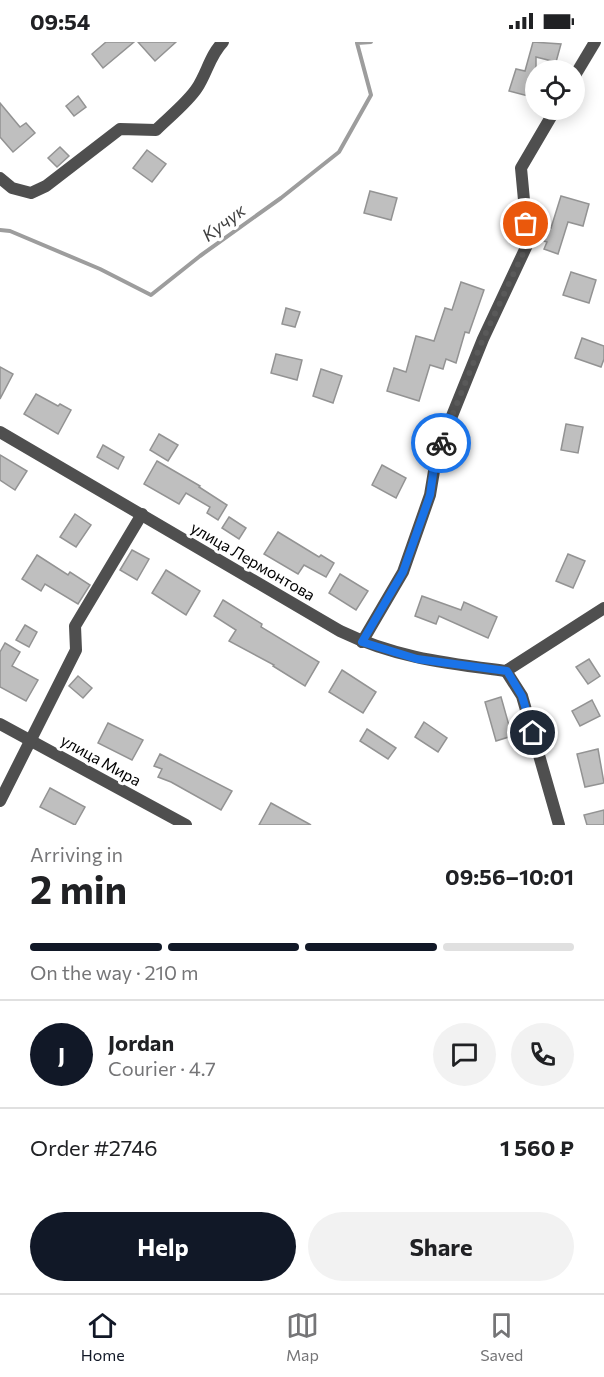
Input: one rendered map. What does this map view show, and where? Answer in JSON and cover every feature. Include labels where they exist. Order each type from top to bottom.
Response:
[{"type":"street","points":[[0,178],[12,188],[31,193],[46,186],[120,129],[156,130],[197,89],[206,68],[223,42]]},
{"type":"street","points":[[584,60],[595,42]]},
{"type":"street","points":[[362,642],[403,572],[430,495],[436,453],[483,339],[528,243],[521,168],[549,120]]},
{"type":"street","name":"улица Лермонтова","points":[[0,432],[362,642],[417,659],[507,671]]},
{"type":"street","points":[[0,801],[76,650],[75,626],[142,514]]},
{"type":"street","points":[[559,825],[522,696],[507,671],[604,608]]},
{"type":"street","name":"улица Мира","points":[[0,724],[186,825]]},
{"type":"building","points":[[106,42],[134,42],[103,68],[92,54]]},
{"type":"building","points":[[138,42],[176,42],[155,61]]},
{"type":"building","points":[[533,42],[561,44],[557,60],[536,57],[536,60],[528,60]]},
{"type":"building","points":[[516,69],[525,71],[525,95],[509,91]]},
{"type":"building","points":[[78,96],[86,107],[74,116],[66,106]]},
{"type":"building","points":[[0,103],[20,127],[26,123],[35,133],[13,152],[0,137]]},
{"type":"building","points":[[60,147],[69,156],[57,167],[48,158]]},
{"type":"building","points":[[147,150],[166,164],[152,182],[133,168]]},
{"type":"building","points":[[370,191],[397,198],[391,220],[364,213]]},
{"type":"building","points":[[561,196],[589,204],[583,226],[568,222],[558,254],[544,249],[547,242],[540,240],[544,226],[551,228]]},
{"type":"building","points":[[571,272],[596,280],[589,303],[563,295]]},
{"type":"building","points":[[461,282],[484,290],[469,333],[465,332],[456,363],[446,359],[443,369],[430,365],[419,401],[387,391],[394,368],[406,372],[416,336],[434,341],[445,308],[452,310]]},
{"type":"building","points":[[286,308],[300,312],[295,327],[282,324]]},
{"type":"building","points":[[582,338],[604,346],[604,359],[601,367],[575,358]]},
{"type":"building","points":[[276,354],[302,360],[297,380],[271,373]]},
{"type":"building","points":[[0,367],[13,374],[0,399]]},
{"type":"building","points":[[321,369],[342,376],[333,403],[313,396]]},
{"type":"building","points":[[36,394],[71,410],[58,434],[24,414]]},
{"type":"building","points":[[566,424],[583,427],[578,453],[561,450]]},
{"type":"building","points":[[159,434],[178,445],[168,461],[150,450]]},
{"type":"building","points":[[103,445],[124,457],[118,469],[97,457]]},
{"type":"building","points":[[0,455],[27,471],[15,490],[0,480]]},
{"type":"building","points":[[157,461],[227,505],[218,520],[207,513],[210,507],[186,493],[179,504],[144,484]]},
{"type":"building","points":[[382,465],[406,478],[396,498],[372,485]]},
{"type":"building","points":[[75,514],[91,525],[76,547],[60,537]]},
{"type":"building","points":[[229,517],[246,528],[239,539],[222,528]]},
{"type":"building","points":[[278,532],[319,557],[321,555],[334,563],[326,577],[304,565],[298,574],[264,554]]},
{"type":"building","points":[[132,550],[149,559],[137,580],[120,570]]},
{"type":"building","points":[[568,554],[585,561],[573,588],[556,581]]},
{"type":"building","points":[[37,555],[68,575],[70,572],[90,585],[78,604],[45,584],[41,591],[22,579]]},
{"type":"building","points":[[166,570],[200,591],[186,615],[152,593]]},
{"type":"building","points":[[340,574],[368,591],[356,610],[329,593]]},
{"type":"building","points":[[422,596],[461,610],[464,602],[497,617],[488,638],[439,616],[436,624],[415,616]]},
{"type":"building","points":[[223,600],[262,624],[261,627],[319,662],[305,686],[274,665],[229,641],[236,630],[214,616]]},
{"type":"building","points":[[25,625],[37,632],[29,647],[16,640]]},
{"type":"building","points":[[5,643],[20,652],[12,666],[38,680],[26,701],[0,687],[0,652]]},
{"type":"building","points":[[589,659],[600,676],[588,684],[576,667]]},
{"type":"building","points":[[342,670],[376,692],[363,713],[329,692]]},
{"type":"building","points":[[78,676],[92,688],[83,698],[69,686]]},
{"type":"building","points":[[501,697],[512,736],[496,741],[485,702]]},
{"type":"building","points":[[592,700],[600,716],[580,726],[572,711]]},
{"type":"building","points":[[424,722],[447,738],[438,752],[415,737]]},
{"type":"building","points":[[108,723],[143,740],[132,760],[98,743]]},
{"type":"building","points":[[367,729],[396,748],[388,759],[360,741]]},
{"type":"building","points":[[598,749],[604,783],[585,787],[577,754]]},
{"type":"building","points":[[160,754],[232,791],[221,810],[158,777],[162,769],[154,766]]},
{"type":"building","points":[[50,788],[85,807],[75,825],[40,807]]},
{"type":"building","points":[[271,803],[311,825],[259,825]]},
{"type":"building","points":[[604,810],[604,825],[587,825],[584,815]]},
{"type":"waterway","name":"Кучук","points":[[0,230],[10,231],[100,269],[151,295],[339,152],[371,95],[357,43],[371,42]]},
{"type":"way so far","points":[[441,443],[483,339],[528,243],[526,224]]},
{"type":"route","points":[[441,443],[436,453],[430,495],[403,572],[362,642],[417,659],[507,671],[522,696],[533,733]]}]
